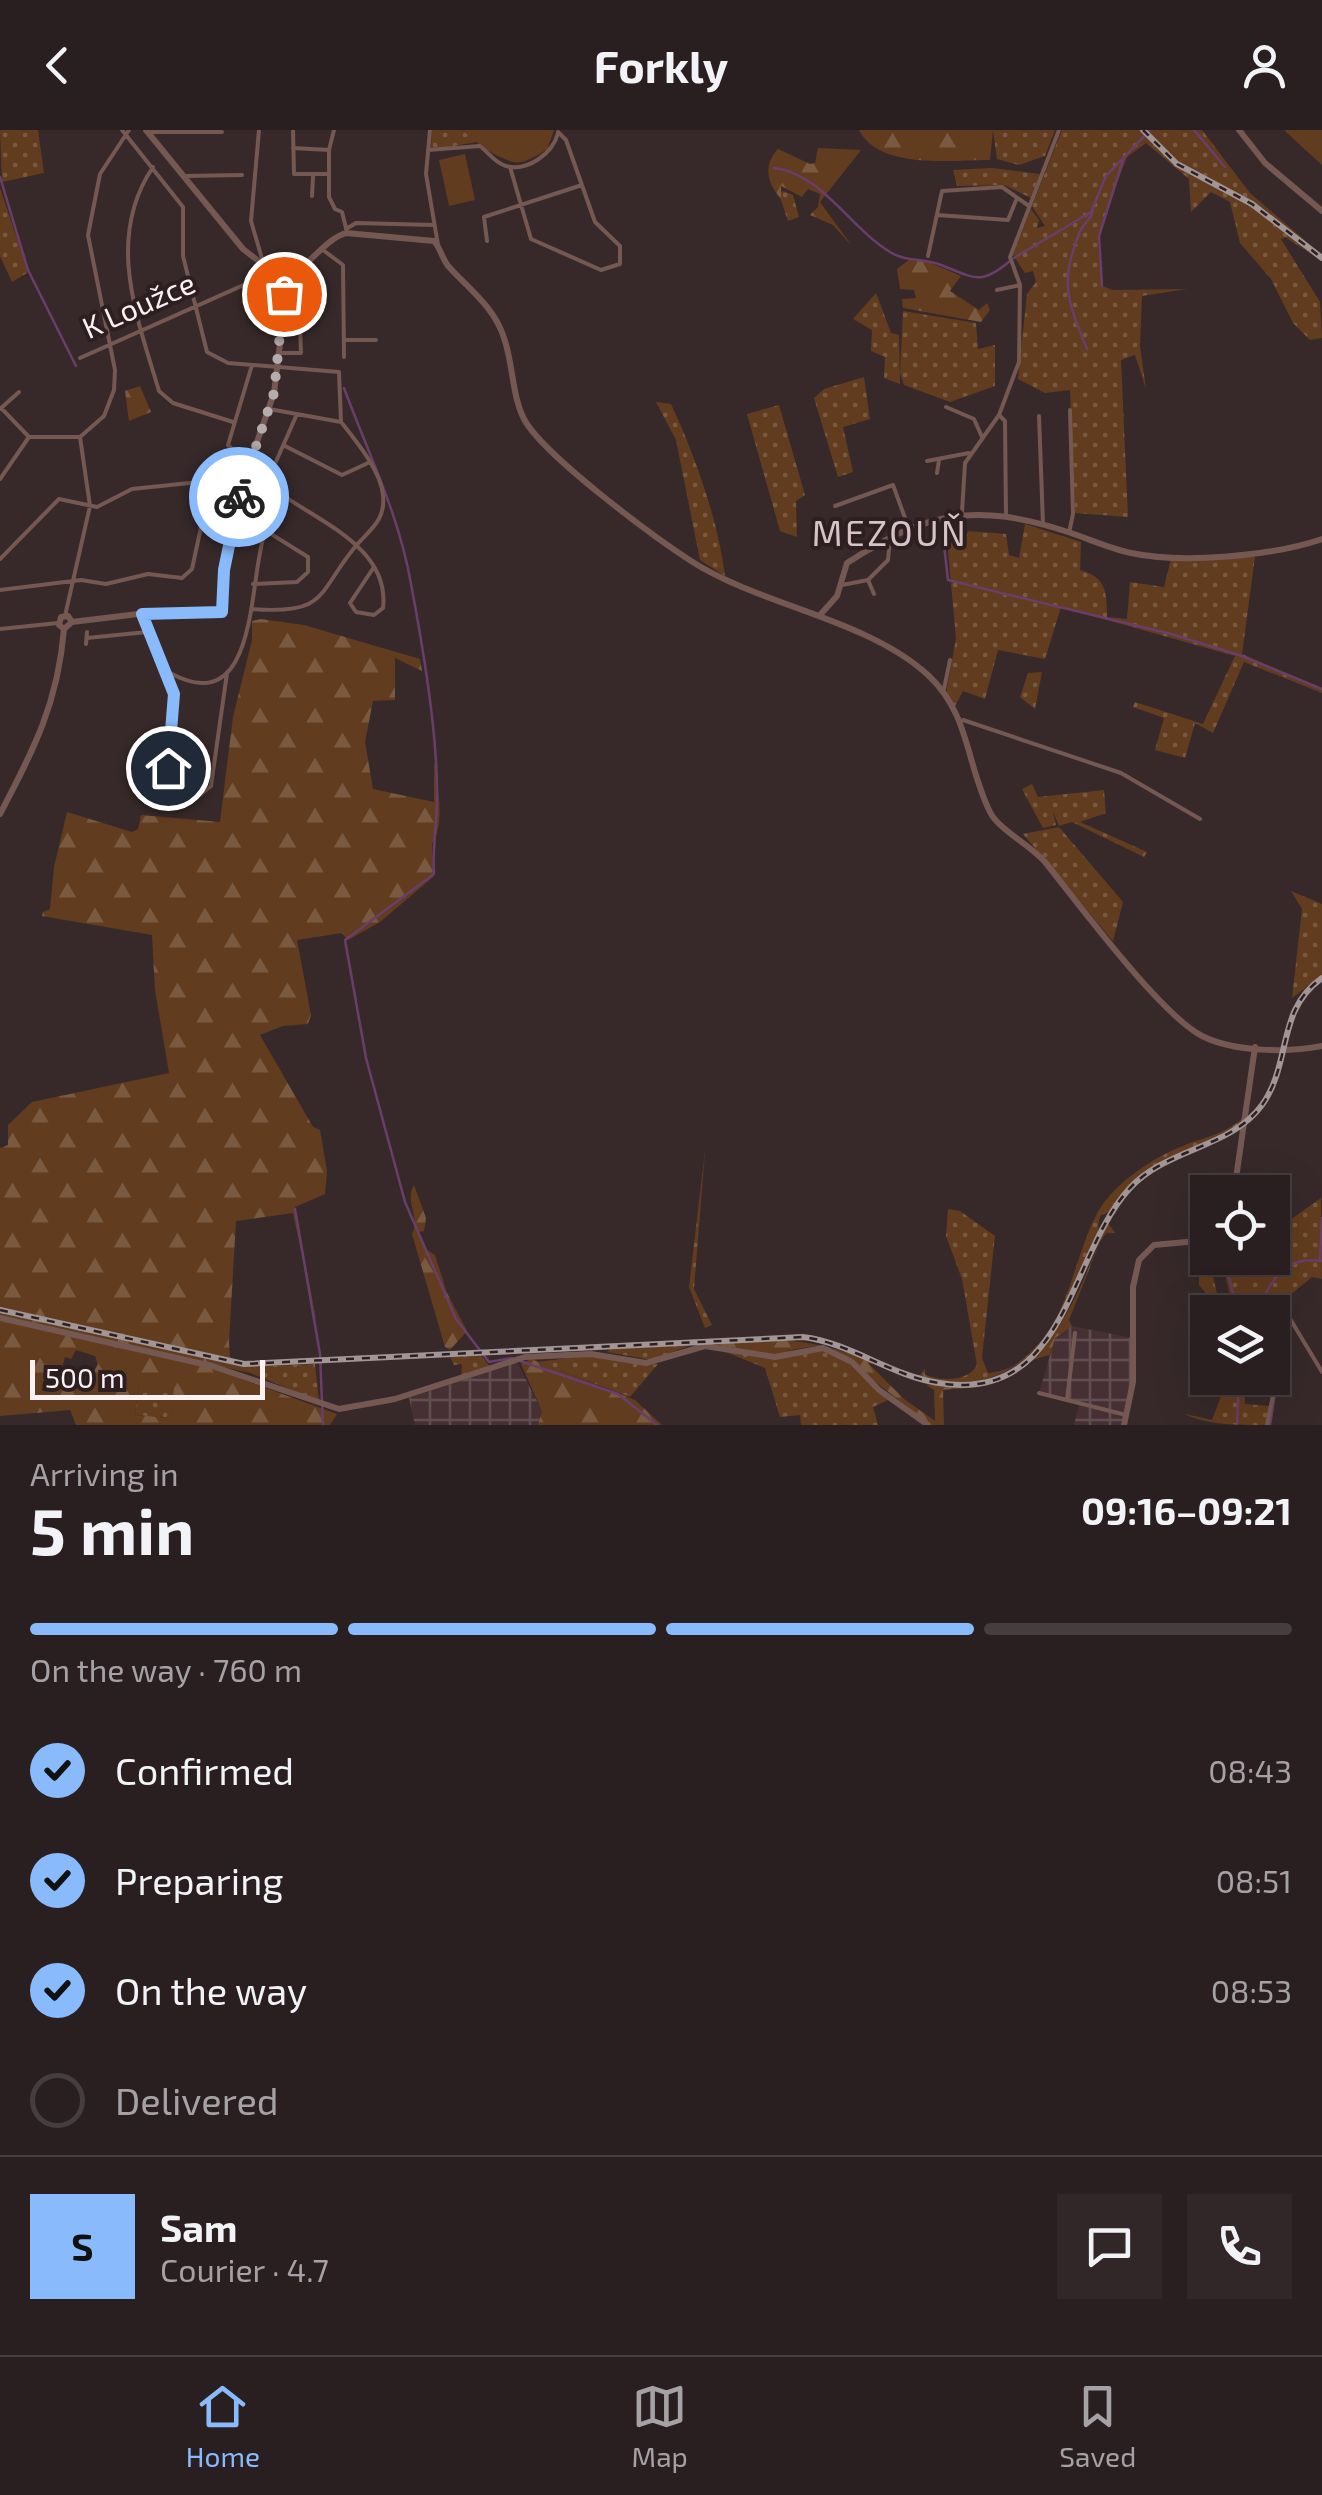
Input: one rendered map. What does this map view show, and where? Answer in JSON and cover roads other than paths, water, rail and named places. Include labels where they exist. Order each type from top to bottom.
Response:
[{"type":"street","points":[[258,130],[251,221],[262,262]]},
{"type":"street","points":[[293,130],[294,174],[329,174]]},
{"type":"street","points":[[334,130],[329,150],[328,197],[334,209],[342,212],[346,231]]},
{"type":"street","points":[[430,130],[428,150],[438,244],[448,265],[491,313],[504,338],[525,420],[591,484],[711,573],[820,615],[907,659],[963,720],[969,760],[997,823],[1034,850],[1114,946],[1190,1027],[1208,1038],[1255,1047],[1290,1050],[1322,1046]]},
{"type":"street","points":[[962,512],[969,453],[999,415],[1021,349],[1020,285],[1010,257],[1059,130]]},
{"type":"street","points":[[1240,130],[1265,163],[1322,211]]},
{"type":"street","points":[[19,392],[0,408],[28,436],[80,438],[97,424],[112,399],[115,370],[88,235],[100,174],[125,131],[183,207],[183,256],[212,357],[340,373],[341,422],[381,486],[383,507],[378,524],[356,546],[328,590],[315,601],[252,609]]},
{"type":"street","points":[[147,131],[222,132]]},
{"type":"street","points":[[147,131],[243,249],[283,280]]},
{"type":"street","points":[[428,150],[480,146],[510,167],[535,242],[608,270],[620,264],[622,250],[597,226],[566,140],[558,131]]},
{"type":"street","points":[[510,167],[543,156],[554,146],[558,131]]},
{"type":"street","points":[[293,148],[329,150]]},
{"type":"street","points":[[154,167],[125,236],[141,331],[159,391],[166,398],[232,422]]},
{"type":"street","points":[[184,176],[242,175]]},
{"type":"street","points":[[312,196],[313,176]]},
{"type":"street","points":[[488,242],[484,217],[582,185]]},
{"type":"street","points":[[935,258],[926,256],[941,194],[946,190],[1002,187],[1029,206]]},
{"type":"street","points":[[937,215],[1008,220],[1018,196]]},
{"type":"street","points":[[283,280],[298,273],[346,231],[388,223],[434,224]]},
{"type":"street","points":[[388,223],[388,238]]},
{"type":"street","points":[[346,231],[430,239],[438,244]]},
{"type":"street","points":[[323,250],[344,265],[344,357]]},
{"type":"street","points":[[279,353],[301,353],[302,291],[298,273]]},
{"type":"street","name":"K Loužce","points":[[80,358],[272,274]]},
{"type":"street","points":[[0,629],[61,626],[142,614],[222,612],[224,570],[234,516],[278,367],[283,280]]},
{"type":"street","points":[[998,290],[1020,285]]},
{"type":"street","points":[[284,294],[302,291]]},
{"type":"street","points":[[344,340],[376,340]]},
{"type":"street","points":[[252,365],[226,443],[268,482],[329,521],[374,567],[380,577],[383,608],[374,615],[356,612],[350,603],[374,567]]},
{"type":"street","points":[[946,407],[974,420],[982,436]]},
{"type":"street","points":[[269,408],[341,422]]},
{"type":"street","points":[[1070,410],[1070,532]]},
{"type":"street","points":[[268,482],[297,414]]},
{"type":"street","points":[[999,415],[1004,421],[1006,516]]},
{"type":"street","points":[[1039,416],[1043,524]]},
{"type":"street","points":[[0,479],[28,436]]},
{"type":"street","points":[[0,814],[30,763],[57,690],[61,626],[70,582],[83,550],[90,506],[80,438]]},
{"type":"street","points":[[284,446],[342,475],[368,463]]},
{"type":"street","points":[[927,462],[969,453]]},
{"type":"street","points":[[938,473],[939,460]]},
{"type":"street","points":[[0,559],[59,499],[90,506],[132,489],[199,482],[209,490],[188,576],[177,579],[148,574],[106,584],[70,582],[0,590]]},
{"type":"street","points":[[835,506],[893,485],[909,529]]},
{"type":"street","points":[[206,512],[234,516],[304,551],[308,572],[294,584],[253,584]]},
{"type":"street","points":[[820,615],[833,604],[847,563],[909,529],[962,512],[1043,524],[1150,557],[1235,553],[1322,539]]},
{"type":"street","points":[[147,790],[200,795],[212,786],[226,674],[242,653],[265,532]]},
{"type":"street","points":[[842,585],[868,580],[888,560],[890,538]]},
{"type":"street","points":[[868,580],[874,594]]},
{"type":"street","points":[[142,614],[166,671],[175,705],[166,781],[172,792]]},
{"type":"street","points":[[65,616],[72,622]]},
{"type":"street","points":[[86,638],[124,638],[147,632]]},
{"type":"street","points":[[943,694],[950,660]]},
{"type":"street","points":[[166,671],[200,682],[226,674]]},
{"type":"street","points":[[963,720],[1121,773],[1200,819]]},
{"type":"street","points":[[1237,1175],[1248,1121],[1255,1047]]},
{"type":"street","points":[[1124,1425],[1133,1382],[1134,1274],[1144,1252],[1162,1243],[1190,1241]]},
{"type":"street","points":[[0,1318],[212,1366],[338,1409],[395,1400],[525,1357],[591,1354],[646,1363],[713,1346],[785,1356],[816,1348],[841,1355],[889,1398],[928,1425]]},
{"type":"street","points":[[1290,1320],[1322,1372]]},
{"type":"street","points":[[1068,1400],[1076,1333]]},
{"type":"street","points":[[1039,1393],[1126,1415]]},
{"type":"street","points":[[1266,1425],[1274,1395]]},
{"type":"waterway","points":[[1014,258],[1091,212],[1106,176],[1150,130]]},
{"type":"waterway","points":[[1194,130],[1225,167]]},
{"type":"waterway","points":[[1102,286],[1099,236],[1124,157]]},
{"type":"waterway","points":[[774,168],[791,172],[821,190],[875,242],[896,255],[977,277],[991,274],[1010,261]]},
{"type":"waterway","points":[[0,177],[28,270],[76,366]]},
{"type":"waterway","points":[[1087,349],[1071,305],[1068,280],[1073,251],[1093,207]]},
{"type":"waterway","points":[[344,388],[391,508],[406,558],[429,691],[437,798],[434,874],[345,940],[366,1058],[405,1202],[456,1319],[489,1362],[512,1358]]},
{"type":"waterway","points":[[943,536],[948,580],[1171,634],[1239,655],[1322,689]]},
{"type":"waterway","points":[[295,1209],[320,1354],[323,1425]]},
{"type":"waterway","points":[[1320,1260],[1322,1218]]},
{"type":"waterway","points":[[1265,1295],[1288,1266],[1322,1261]]},
{"type":"waterway","points":[[1228,1275],[1234,1295]]},
{"type":"waterway","points":[[520,1361],[618,1394],[657,1425]]},
{"type":"waterway","points":[[1237,1425],[1238,1395]]},
{"type":"waterway","points":[[1270,1425],[1275,1395]]},
{"type":"railway","points":[[1143,130],[1177,164],[1252,204],[1322,258]]},
{"type":"railway","points":[[0,1310],[244,1364],[803,1337],[838,1346],[921,1379],[982,1383],[1015,1371],[1040,1348],[1060,1318],[1109,1216],[1130,1188],[1162,1164],[1234,1130],[1262,1105],[1278,1072],[1297,1005],[1322,978]]},
{"type":"district","name":"MEZOUŇ","points":[[890,534]]}]
